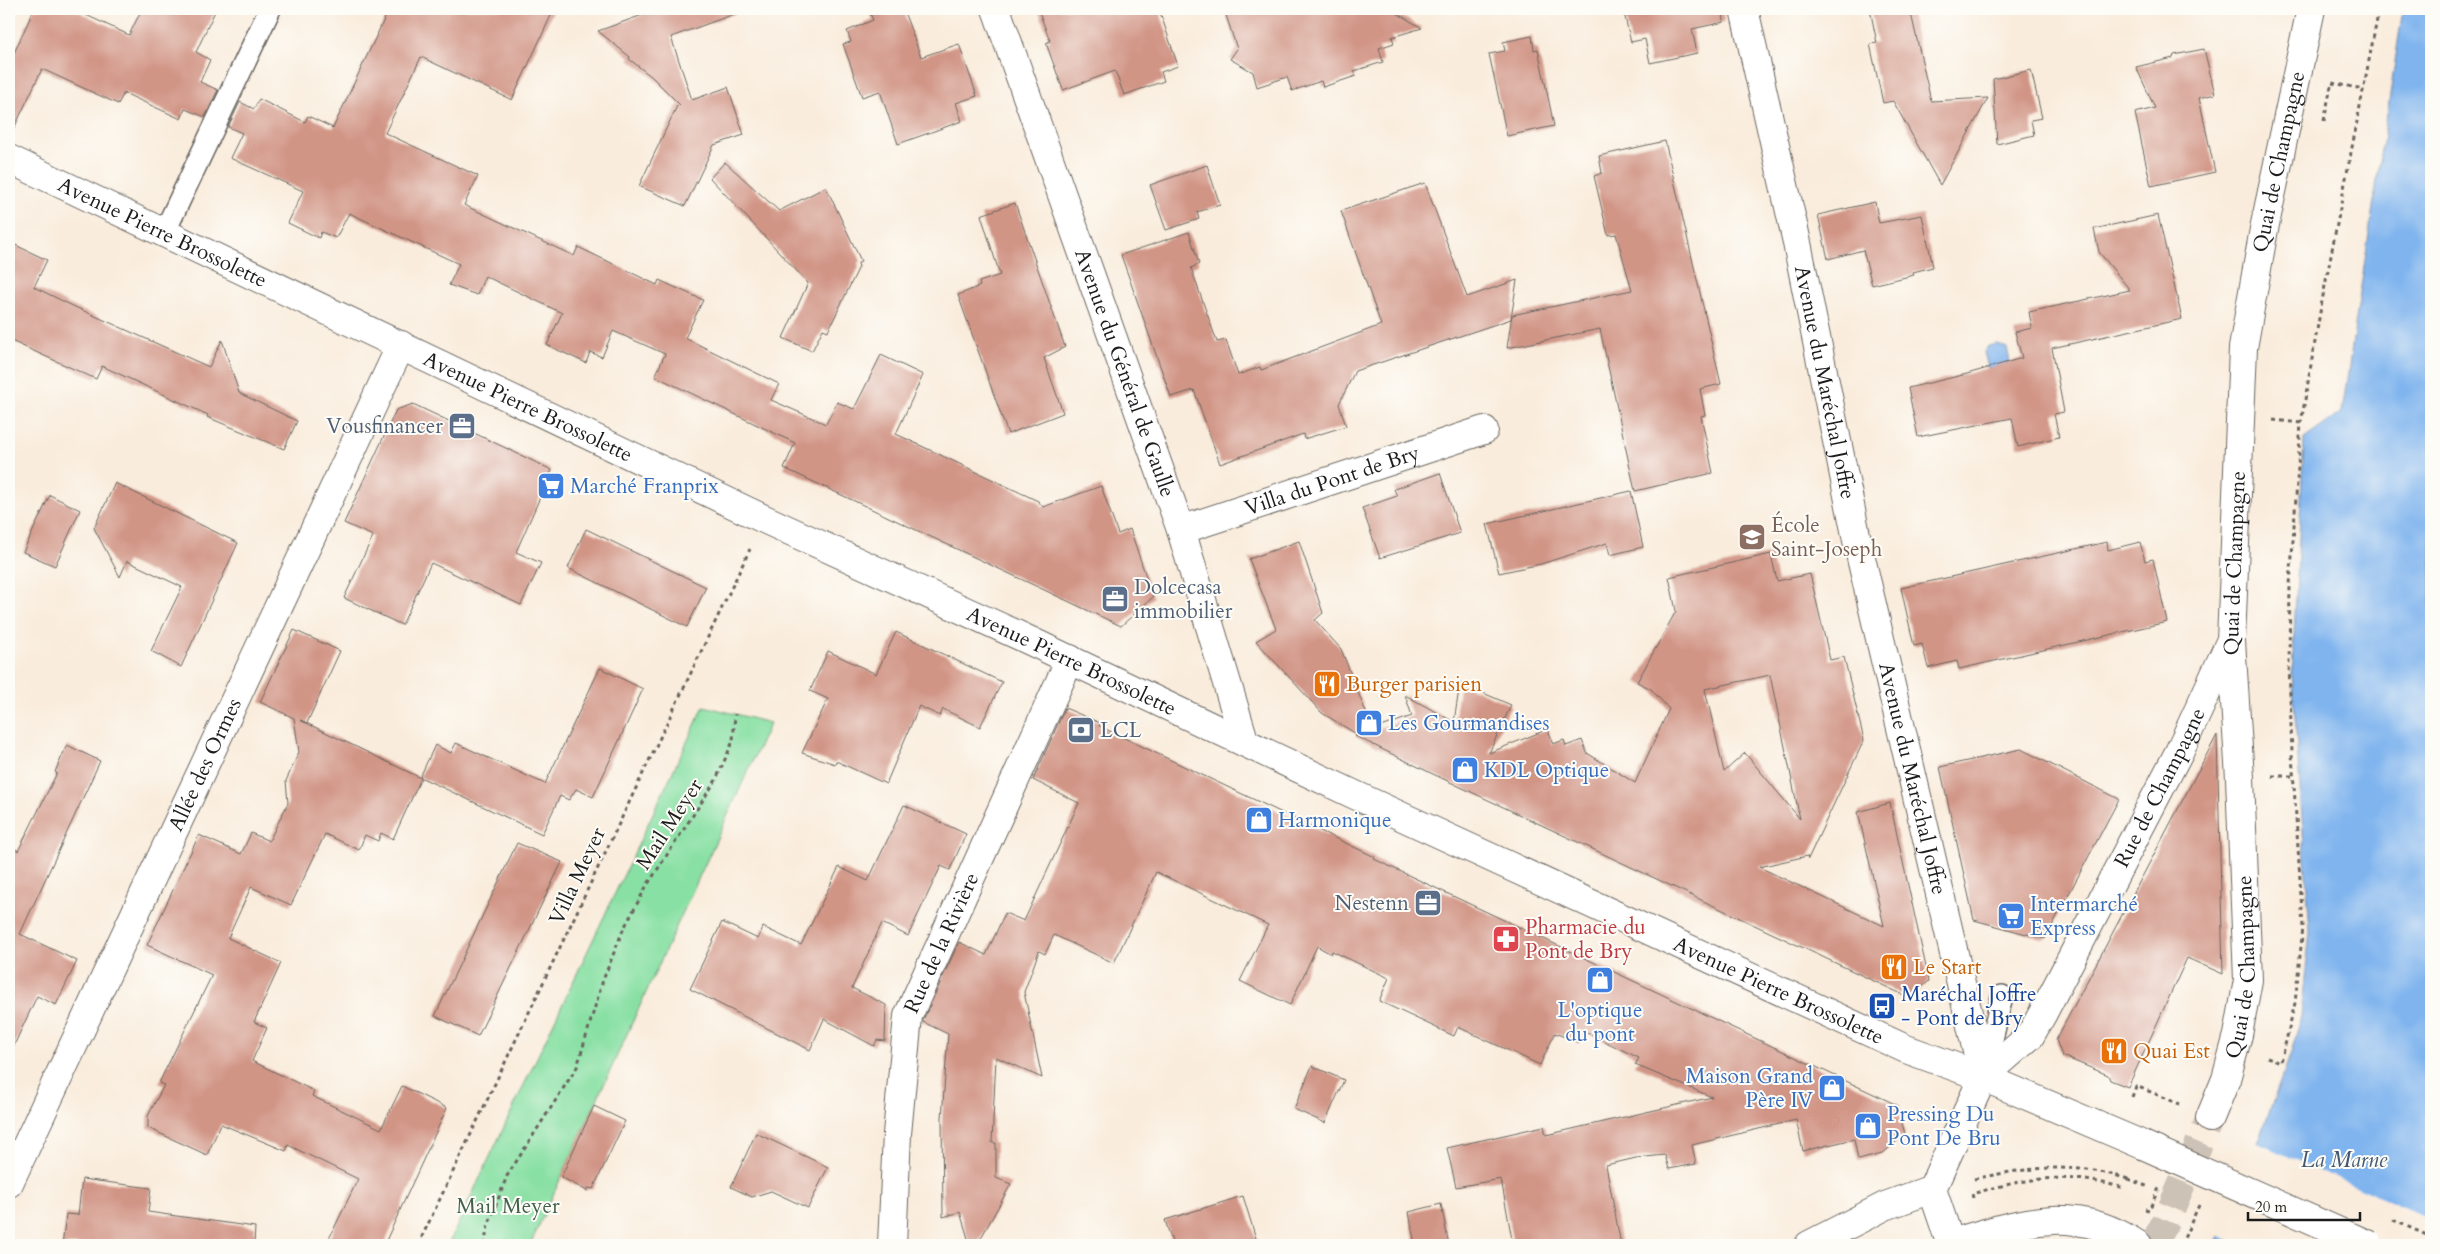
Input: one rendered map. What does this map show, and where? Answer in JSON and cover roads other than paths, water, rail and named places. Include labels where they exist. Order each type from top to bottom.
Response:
[{"type":"street","name":"Avenue du Général de Gaulle","points":[[996,9],[1181,530],[1244,740]]},
{"type":"street","name":"Avenue du Maréchal Joffre","points":[[1744,9],[1796,238],[1858,546],[1983,1077]]},
{"type":"street","name":"Quai de Champagne","points":[[2210,1118],[2226,1079],[2238,1035],[2248,980],[2240,778],[2231,640],[2243,348],[2264,229],[2311,9]]},
{"type":"street","name":"Avenue Pierre Brossolette","points":[[9,159],[764,519],[1244,740],[1362,798],[1906,1049],[1983,1077],[2143,1145],[2369,1245]]},
{"type":"street","name":"Allée des Ormes","points":[[9,1183],[401,345]]},
{"type":"street","name":"Villa du Pont de Bry","points":[[1181,530],[1484,430]]},
{"type":"street","name":"Rue de Champagne","points":[[1983,1077],[2030,1036],[2179,752],[2231,640]]},
{"type":"street","name":"Rue de la Rivière","points":[[892,1245],[897,1134],[908,1016],[1070,660]]},
{"type":"street","points":[[1983,1077],[1932,1189],[1951,1244],[2011,1226],[2041,1220],[2062,1219],[2087,1222],[2108,1228],[2138,1245]]},
{"type":"street","points":[[1809,1245],[1884,1206],[1932,1189]]},
{"type":"lane","points":[[164,233],[270,9]]},
{"type":"lane","points":[[1983,1077],[2002,996]]},
{"type":"water","name":"La Marne","points":[[2403,9],[2431,9],[2431,1245],[2215,1245],[2258,1143],[2291,1053],[2301,1016],[2310,932],[2292,674],[2304,439],[2342,412]]},
{"type":"water","points":[[1997,344],[2007,348],[2015,383],[1993,388],[1984,352],[1988,346]]},
{"type":"tunnel","points":[[2153,1245],[2166,1221],[2210,1118]]},
{"type":"place","name":"Vousfinancer","points":[[462,426]]},
{"type":"place","name":"Marché Franprix","points":[[551,486]]},
{"type":"place","name":"École Saint-Joseph","points":[[1752,537]]},
{"type":"place","name":"Dolcecasa immobilier","points":[[1115,599]]},
{"type":"place","name":"Burger parisien","points":[[1327,684]]},
{"type":"place","name":"Les Gourmandises","points":[[1369,723]]},
{"type":"place","name":"LCL","points":[[1081,730]]},
{"type":"place","name":"KDL Optique","points":[[1465,770]]},
{"type":"place","name":"Harmonique","points":[[1259,820]]},
{"type":"place","name":"Nestenn","points":[[1428,903]]},
{"type":"place","name":"Intermarché Express","points":[[2011,916]]},
{"type":"place","name":"Pharmacie du Pont de Bry","points":[[1506,939]]},
{"type":"place","name":"Le Start","points":[[1894,967]]},
{"type":"place","name":"L'optique du pont","points":[[1600,980]]},
{"type":"place","name":"Maréchal Joffre - Pont de Bry","points":[[1882,1006]]},
{"type":"place","name":"Quai Est","points":[[2114,1051]]},
{"type":"place","name":"Maison Grand Père IV","points":[[1832,1088]]},
{"type":"place","name":"Pressing Du Pont De Bru","points":[[1868,1126]]},
{"type":"park label","name":"Mail Meyer","points":[[508,1206]]}]
